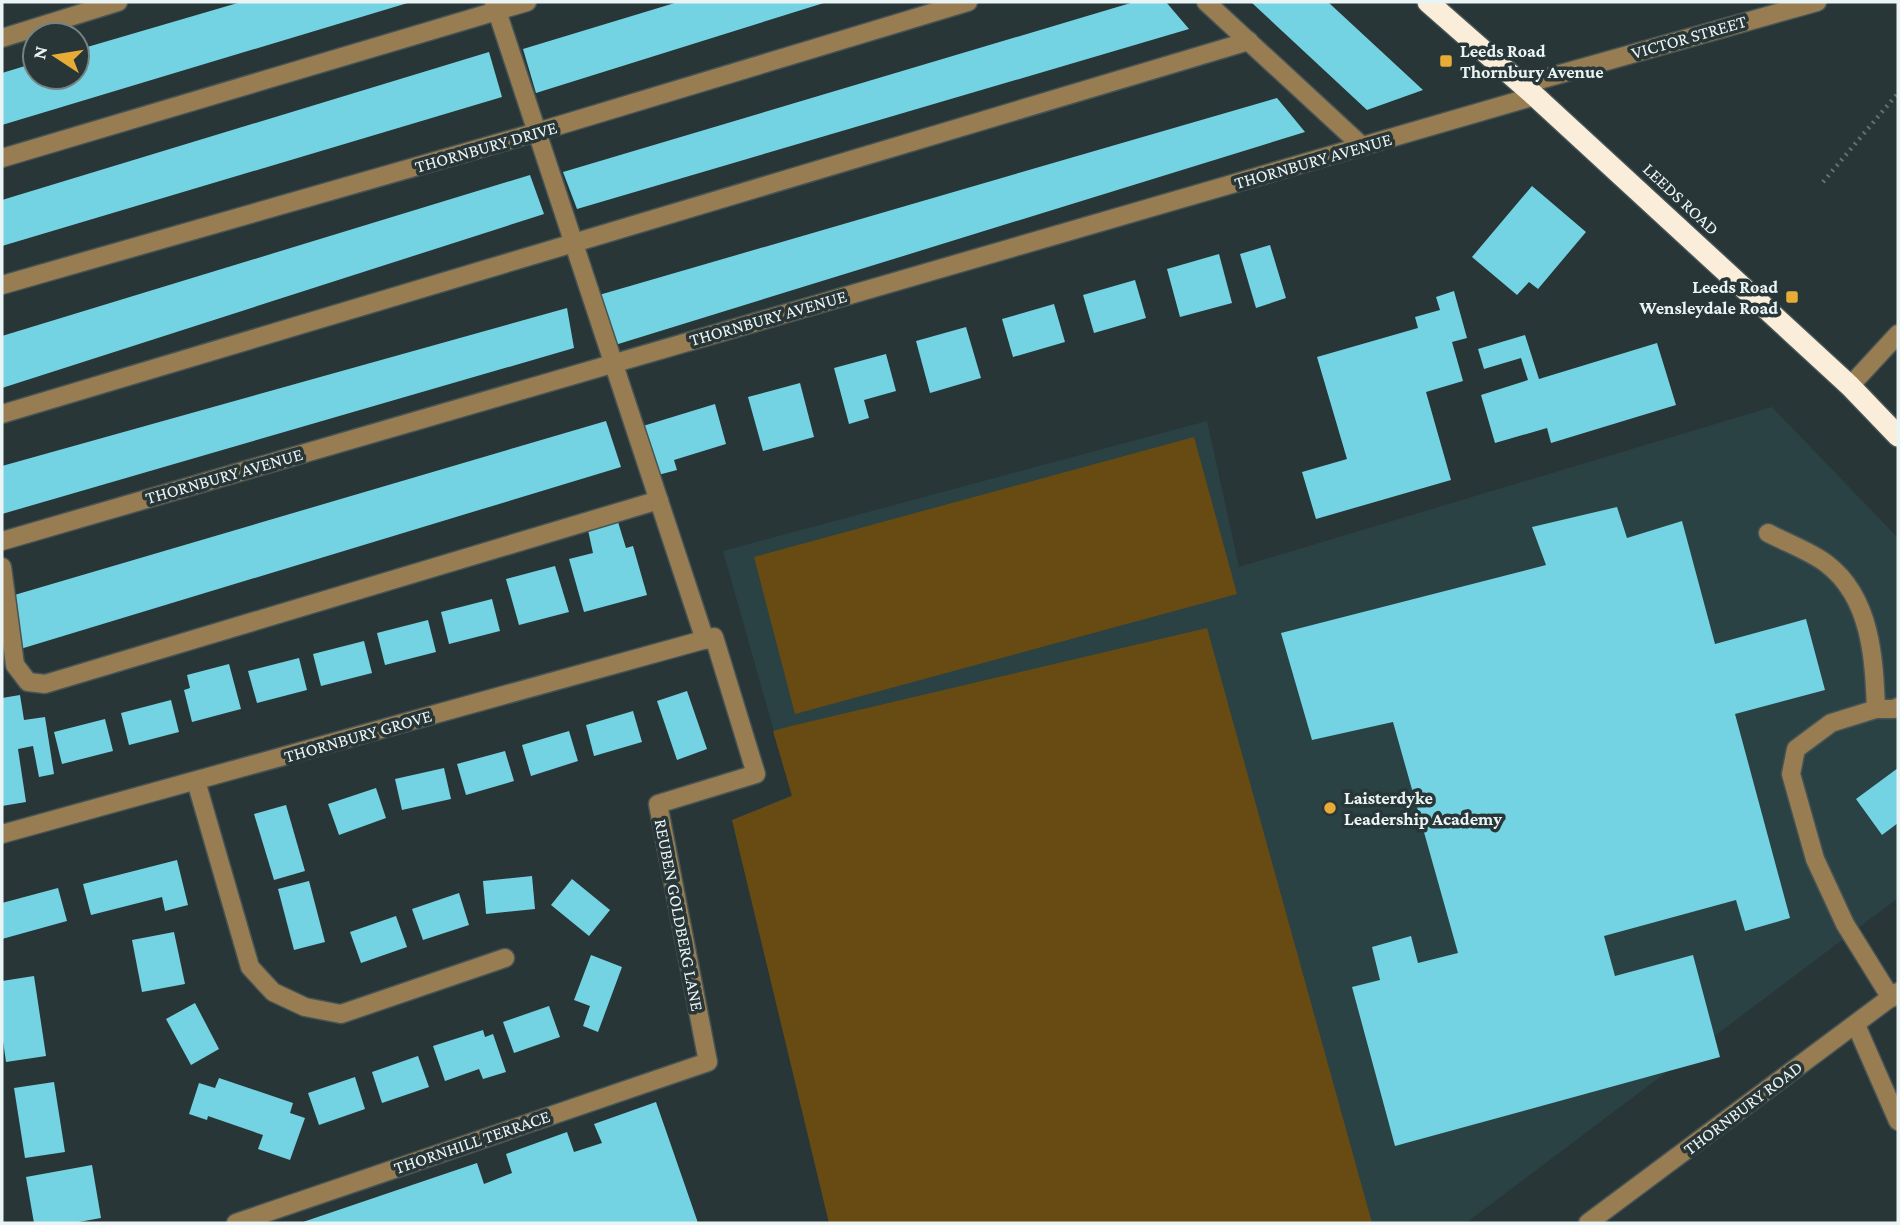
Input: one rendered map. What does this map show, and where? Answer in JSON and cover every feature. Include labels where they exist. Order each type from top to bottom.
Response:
[{"type":"highway","name":"LEEDS ROAD","points":[[1427,2],[1528,90],[1850,386],[1898,436]]},
{"type":"street","points":[[2,38],[118,2]]},
{"type":"street","points":[[2,158],[496,6],[527,2]]},
{"type":"street","name":"THORNBURY DRIVE","points":[[2,285],[537,132],[968,2]]},
{"type":"street","points":[[1206,2],[1362,146]]},
{"type":"street","name":"VICTOR STREET","points":[[1528,90],[1816,2]]},
{"type":"street","points":[[496,6],[659,500],[709,638]]},
{"type":"street","points":[[2,414],[1249,41]]},
{"type":"street","name":"THORNBURY AVENUE","points":[[2,541],[1362,146],[1528,90]]},
{"type":"street","points":[[1850,386],[1898,334]]},
{"type":"street","points":[[2,567],[15,665],[28,682],[45,684],[659,500]]},
{"type":"street","points":[[1768,533],[1826,563],[1852,589],[1874,662],[1876,709]]},
{"type":"street","name":"THORNBURY GROVE","points":[[2,834],[709,638]]},
{"type":"street","name":"REUBEN GOLDBERG LANE","points":[[708,1062],[657,804],[756,774],[709,638]]},
{"type":"street","points":[[1895,995],[1845,924],[1815,859],[1791,774],[1796,749],[1831,723],[1876,709],[1898,707]]},
{"type":"street","points":[[196,781],[250,967],[273,992],[305,1007],[341,1014],[505,958]]},
{"type":"street","name":"THORNBURY ROAD","points":[[1588,1223],[1895,995]]},
{"type":"street","points":[[1856,1024],[1898,1121]]},
{"type":"street","name":"THORNHILL TERRACE","points":[[236,1223],[708,1062]]},
{"type":"path","points":[[1823,182],[1898,93]]},
{"type":"shaded area","name":"Laisterdyke Leadership Academy","points":[[1772,407],[1898,538],[1898,898],[1466,1223],[829,1223],[732,820],[792,795],[723,551],[1207,421],[1239,567]]},
{"type":"shaded area","points":[[1194,437],[1237,594],[795,714],[754,557]]},
{"type":"shaded area","points":[[1207,628],[1372,1223],[829,1223],[732,820],[792,796],[773,731]]},
{"type":"building","points":[[241,2],[411,2],[2,125],[2,73],[21,67],[21,91],[91,91],[91,46]]},
{"type":"building","points":[[678,2],[827,2],[536,93],[523,49]]},
{"type":"building","points":[[1134,2],[1166,2],[1189,29],[577,209],[563,172]]},
{"type":"building","points":[[1251,2],[1328,2],[1423,90],[1367,110]]},
{"type":"building","points":[[489,52],[502,97],[2,246],[2,200]]},
{"type":"building","points":[[1277,98],[1305,132],[615,345],[599,295]]},
{"type":"building","points":[[530,175],[544,214],[2,388],[2,336]]},
{"type":"building","points":[[1532,186],[1586,232],[1538,289],[1529,282],[1517,295],[1472,257]]},
{"type":"building","points":[[1270,245],[1286,298],[1256,308],[1240,254]]},
{"type":"building","points":[[1219,254],[1232,303],[1180,317],[1167,269]]},
{"type":"building","points":[[1135,280],[1146,318],[1094,333],[1083,295]]},
{"type":"building","points":[[1454,291],[1467,338],[1452,342],[1463,381],[1426,392],[1451,480],[1316,519],[1302,472],[1347,459],[1317,357],[1418,328],[1415,317],[1440,310],[1436,297]]},
{"type":"building","points":[[1054,304],[1065,342],[1013,357],[1002,319]]},
{"type":"building","points":[[567,308],[574,348],[2,514],[2,466]]},
{"type":"building","points":[[966,327],[981,378],[930,393],[916,341]]},
{"type":"building","points":[[1525,335],[1539,379],[1657,343],[1676,405],[1551,443],[1547,428],[1495,443],[1481,395],[1528,380],[1521,358],[1484,369],[1478,349]]},
{"type":"building","points":[[886,354],[896,391],[864,400],[869,418],[849,424],[834,368]]},
{"type":"building","points":[[800,383],[814,437],[763,451],[748,397]]},
{"type":"building","points":[[715,404],[726,444],[674,460],[677,470],[658,475],[643,426]]},
{"type":"building","points":[[606,421],[621,467],[17,650],[11,596]]},
{"type":"building","points":[[1617,507],[1627,538],[1682,521],[1715,644],[1806,619],[1825,690],[1735,714],[1790,918],[1745,931],[1736,900],[1604,936],[1615,976],[1693,955],[1720,1057],[1395,1146],[1352,987],[1380,980],[1372,947],[1411,936],[1418,963],[1458,953],[1393,722],[1312,740],[1281,633],[1546,565],[1532,527]]},
{"type":"building","points":[[618,522],[626,548],[633,546],[647,595],[584,612],[569,559],[593,553],[588,530]]},
{"type":"building","points":[[555,566],[569,612],[519,625],[506,579]]},
{"type":"building","points":[[492,599],[500,631],[449,644],[441,612]]},
{"type":"building","points":[[428,620],[436,652],[385,665],[377,633]]},
{"type":"building","points":[[364,641],[372,673],[321,686],[313,654]]},
{"type":"building","points":[[299,658],[307,690],[257,703],[248,671]]},
{"type":"building","points":[[229,664],[241,709],[192,722],[184,690],[190,688],[187,675]]},
{"type":"building","points":[[687,691],[707,749],[677,760],[657,701]]},
{"type":"building","points":[[20,695],[24,720],[45,717],[54,774],[39,777],[33,746],[18,749],[26,802],[2,806],[2,698]]},
{"type":"building","points":[[171,700],[179,732],[129,745],[121,713]]},
{"type":"building","points":[[633,711],[642,742],[594,756],[586,725]]},
{"type":"building","points":[[105,719],[113,751],[62,764],[54,732]]},
{"type":"building","points":[[569,731],[578,761],[531,776],[522,745]]},
{"type":"building","points":[[505,751],[514,781],[466,795],[457,764]]},
{"type":"building","points":[[444,768],[451,799],[402,810],[395,779]]},
{"type":"building","points":[[1898,768],[1898,823],[1882,835],[1856,799]]},
{"type":"building","points":[[376,788],[386,818],[339,835],[328,804]]},
{"type":"building","points":[[286,805],[305,871],[274,880],[254,814]]},
{"type":"building","points":[[177,860],[188,905],[165,911],[162,897],[91,915],[83,884]]},
{"type":"building","points":[[532,876],[535,909],[486,914],[483,881]]},
{"type":"building","points":[[572,879],[610,910],[589,936],[551,905]]},
{"type":"building","points":[[309,881],[325,942],[294,950],[278,889]]},
{"type":"building","points":[[58,888],[67,921],[2,939],[2,903]]},
{"type":"building","points":[[459,893],[469,925],[423,940],[412,909]]},
{"type":"building","points":[[396,916],[407,947],[361,963],[350,932]]},
{"type":"building","points":[[174,932],[185,984],[142,992],[132,940]]},
{"type":"building","points":[[591,955],[622,967],[598,1032],[583,1026],[590,1006],[574,1000]]},
{"type":"building","points":[[34,976],[46,1056],[6,1062],[2,1034],[2,981]]},
{"type":"building","points":[[195,1003],[219,1049],[191,1065],[166,1019]]},
{"type":"building","points":[[549,1006],[560,1037],[514,1053],[503,1022]]},
{"type":"building","points":[[483,1030],[485,1037],[493,1034],[506,1072],[483,1079],[479,1069],[445,1081],[433,1046]]},
{"type":"building","points":[[418,1056],[429,1087],[382,1103],[372,1072]]},
{"type":"building","points":[[355,1077],[365,1109],[319,1125],[308,1093]]},
{"type":"building","points":[[219,1078],[293,1103],[290,1113],[305,1118],[290,1160],[258,1149],[263,1135],[208,1116],[207,1120],[189,1114],[199,1083],[215,1088]]},
{"type":"building","points":[[54,1082],[65,1152],[25,1158],[14,1088]]},
{"type":"building","points":[[656,1102],[698,1223],[300,1223],[477,1163],[484,1184],[512,1173],[506,1154],[567,1132],[574,1152],[602,1143],[594,1124]]},
{"type":"building","points":[[92,1165],[101,1218],[73,1223],[34,1223],[26,1177]]},
{"type":"place","name":"Leeds Road Thornbury Avenue","points":[[1446,61]]},
{"type":"place","name":"Leeds Road Wensleydale Road","points":[[1792,297]]},
{"type":"place","name":"Laisterdyke Leadership Academy","points":[[1330,808]]}]
